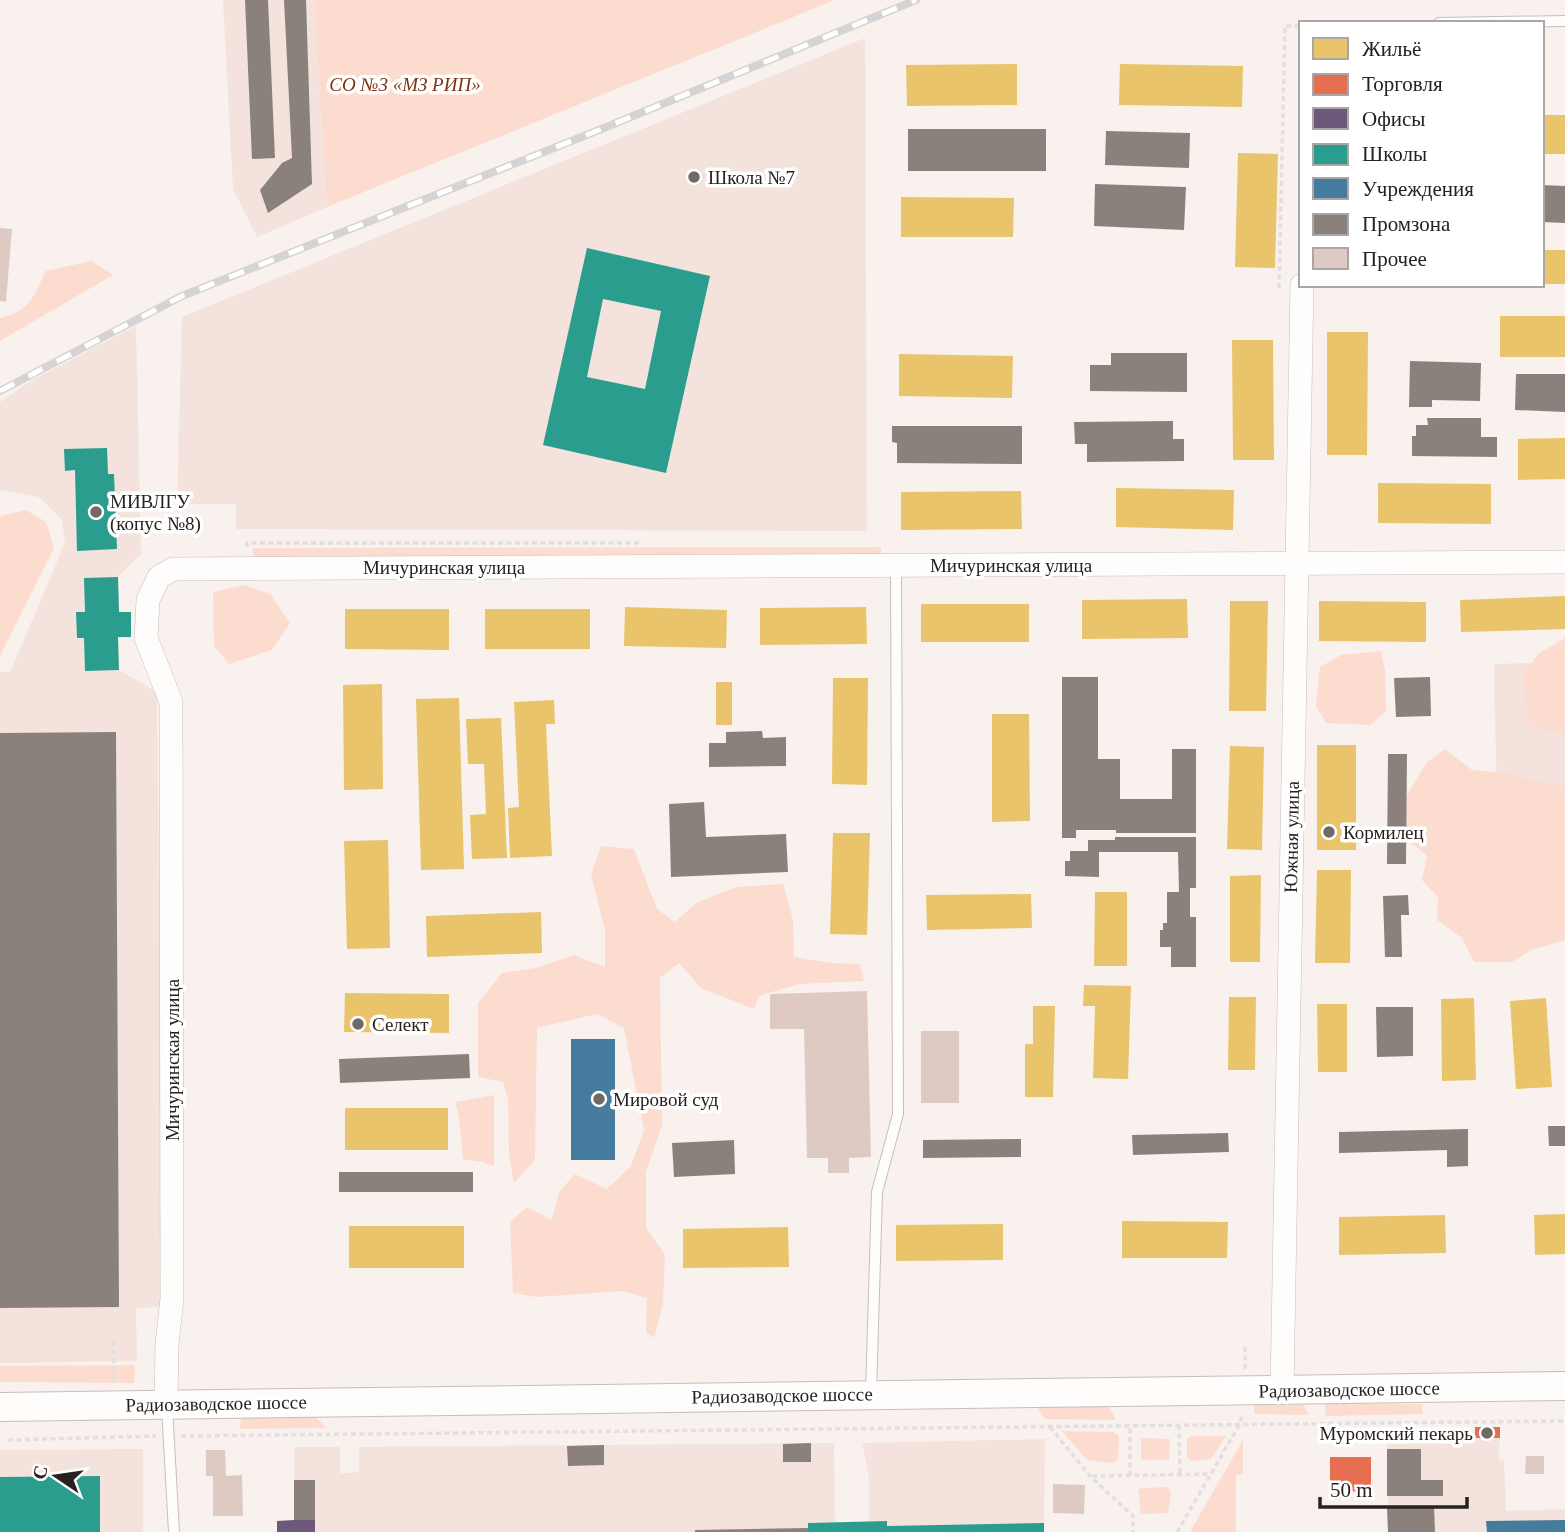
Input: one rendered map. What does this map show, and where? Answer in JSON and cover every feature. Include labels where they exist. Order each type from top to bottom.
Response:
[{"type":"street","name":"Южная улица","points":[[1282,1390],[1302,287]]},
{"type":"street","name":"Мичуринская улица","points":[[166,1404],[167,1345],[172,1298],[171,702],[146,638],[148,600],[159,577],[173,569],[1565,562]]},
{"type":"street","name":"Радиозаводское шоссе","points":[[0,1407],[1565,1386]]},
{"type":"lane","points":[[1523,21],[1565,20]]},
{"type":"lane","points":[[871,1394],[877,1192],[898,1115],[896,565]]},
{"type":"lane","points":[[166,1404],[174,1532]]},
{"type":"path","points":[[1279,288],[1284,26],[1299,26]]},
{"type":"path","points":[[247,569],[247,543],[641,544]]},
{"type":"path","points":[[1177,1532],[1240,1424],[1244,1406],[1245,1346]]},
{"type":"path","points":[[8,1440],[1565,1421]]},
{"type":"path","points":[[1179,1425],[1180,1475]]},
{"type":"path","points":[[1130,1426],[1130,1476]]},
{"type":"path","points":[[1050,1427],[1090,1476],[1133,1516],[1133,1532]]},
{"type":"path","points":[[1090,1476],[1211,1474]]},
{"type":"shaded area","points":[[223,0],[314,0],[327,207],[257,237],[233,189]]},
{"type":"shaded area","name":"Школа №7","points":[[865,38],[867,531],[236,529],[236,504],[177,504],[182,317]]},
{"type":"shaded area","points":[[136,326],[141,554],[118,577],[119,612],[131,612],[131,637],[118,638],[119,670],[157,692],[163,1307],[136,1308],[137,1361],[0,1363],[0,672],[10,672],[65,543],[62,520],[39,497],[0,490],[0,402],[34,379]]},
{"type":"shaded area","points":[[1565,662],[1565,854],[1498,856],[1494,664]]},
{"type":"shaded area","points":[[1475,1427],[1500,1427],[1499,1460],[1504,1461],[1506,1511],[1565,1509],[1565,1532],[1388,1532],[1387,1429],[1441,1429],[1441,1433],[1474,1432]]},
{"type":"shaded area","points":[[1045,1439],[1044,1532],[887,1532],[869,1522],[869,1477],[862,1443]]},
{"type":"shaded area","points":[[834,1443],[835,1522],[808,1523],[808,1532],[315,1532],[315,1480],[294,1480],[295,1447],[340,1447],[340,1473],[347,1473],[359,1472],[359,1447]]},
{"type":"shaded area","points":[[143,1449],[143,1532],[0,1532],[0,1450]]},
{"type":"green space","name":"СО №3 «МЗ РИП»","points":[[314,0],[835,0],[327,207]]},
{"type":"green space","points":[[91,261],[113,275],[0,341],[0,318],[19,311],[30,302],[46,271]]},
{"type":"green space","points":[[26,510],[46,522],[54,548],[0,656],[0,516]]},
{"type":"green space","points":[[881,547],[881,560],[253,562],[253,548]]},
{"type":"green space","points":[[245,585],[270,594],[290,623],[272,650],[229,664],[214,646],[213,592]]},
{"type":"green space","points":[[1565,638],[1565,735],[1530,725],[1523,676],[1538,654]]},
{"type":"green space","points":[[1381,651],[1385,670],[1386,711],[1370,725],[1326,723],[1316,706],[1320,667],[1341,655]]},
{"type":"green space","points":[[1445,749],[1472,770],[1508,773],[1533,781],[1565,786],[1565,940],[1531,950],[1512,962],[1474,962],[1462,938],[1437,920],[1438,897],[1422,880],[1427,856],[1403,836],[1399,808],[1427,762]]},
{"type":"green space","points":[[601,846],[634,849],[657,909],[675,922],[696,903],[736,887],[783,884],[793,920],[794,957],[860,964],[864,981],[799,984],[759,996],[754,1009],[701,988],[679,963],[660,978],[662,1125],[646,1172],[646,1227],[665,1255],[663,1304],[654,1338],[646,1332],[647,1298],[623,1291],[536,1297],[513,1293],[510,1222],[527,1207],[552,1220],[559,1192],[575,1174],[607,1189],[631,1166],[644,1130],[624,1028],[597,1014],[537,1028],[535,1160],[514,1183],[509,1155],[508,1100],[503,1082],[478,1077],[478,1003],[502,973],[535,968],[574,955],[605,967],[605,930],[591,875]]},
{"type":"green space","points":[[494,1095],[494,1166],[463,1159],[455,1102]]},
{"type":"green space","points":[[135,1365],[134,1383],[0,1382],[0,1366]]},
{"type":"green space","points":[[1036,1404],[1107,1404],[1116,1420],[1044,1419]]},
{"type":"green space","points":[[1325,1404],[1422,1404],[1423,1414],[1326,1416]]},
{"type":"green space","points":[[1254,1405],[1304,1405],[1309,1415],[1254,1414]]},
{"type":"green space","points":[[313,1415],[327,1428],[240,1429],[241,1416]]},
{"type":"green space","points":[[1062,1431],[1113,1432],[1119,1436],[1118,1459],[1113,1463],[1087,1460]]},
{"type":"green space","points":[[1191,1436],[1226,1436],[1211,1459],[1191,1461],[1187,1458],[1187,1439]]},
{"type":"green space","points":[[1141,1438],[1170,1439],[1169,1460],[1141,1460]]},
{"type":"green space","points":[[1243,1440],[1243,1474],[1236,1475],[1236,1532],[1190,1532]]},
{"type":"green space","points":[[1168,1487],[1171,1492],[1168,1513],[1141,1514],[1138,1490]]},
{"type":"building: Жильё","points":[[1017,64],[1017,105],[907,106],[906,65]]},
{"type":"building: Жильё","points":[[1120,64],[1243,66],[1242,107],[1119,105]]},
{"type":"building: Жильё","points":[[1544,115],[1565,115],[1565,154],[1544,154]]},
{"type":"building: Жильё","points":[[1238,153],[1278,154],[1275,268],[1235,267]]},
{"type":"building: Жильё","points":[[901,197],[1014,198],[1013,237],[901,237]]},
{"type":"building: Жильё","points":[[1544,250],[1565,250],[1565,284],[1544,284]]},
{"type":"building: Жильё","points":[[1500,316],[1565,316],[1565,357],[1500,357]]},
{"type":"building: Жильё","points":[[1327,332],[1368,332],[1367,455],[1327,455]]},
{"type":"building: Жильё","points":[[1232,340],[1273,340],[1274,460],[1233,460]]},
{"type":"building: Жильё","points":[[899,354],[1013,356],[1012,398],[899,396]]},
{"type":"building: Жильё","points":[[1565,438],[1565,479],[1518,480],[1518,439]]},
{"type":"building: Жильё","points":[[1378,483],[1491,484],[1491,524],[1378,523]]},
{"type":"building: Жильё","points":[[1116,488],[1234,490],[1233,530],[1116,527]]},
{"type":"building: Жильё","points":[[1021,491],[1022,529],[901,530],[901,492]]},
{"type":"building: Жильё","points":[[1565,596],[1565,629],[1461,632],[1460,600]]},
{"type":"building: Жильё","points":[[1187,599],[1188,638],[1082,639],[1082,600]]},
{"type":"building: Жильё","points":[[1230,601],[1268,601],[1266,711],[1229,711]]},
{"type":"building: Жильё","points":[[1319,601],[1426,602],[1426,642],[1319,641]]},
{"type":"building: Жильё","points":[[921,604],[1029,604],[1029,642],[921,642]]},
{"type":"building: Жильё","points":[[625,607],[727,610],[726,648],[624,646]]},
{"type":"building: Жильё","points":[[866,607],[867,644],[760,645],[760,608]]},
{"type":"building: Жильё","points":[[345,609],[449,609],[449,650],[345,649]]},
{"type":"building: Жильё","points":[[485,609],[590,609],[590,649],[485,649]]},
{"type":"building: Жильё","points":[[833,678],[868,678],[867,785],[832,784]]},
{"type":"building: Жильё","points":[[716,682],[732,682],[732,725],[716,725]]},
{"type":"building: Жильё","points":[[382,684],[383,789],[344,790],[343,685]]},
{"type":"building: Жильё","points":[[459,698],[464,869],[421,870],[416,699]]},
{"type":"building: Жильё","points":[[554,700],[555,724],[546,724],[552,856],[510,858],[508,808],[519,807],[514,702]]},
{"type":"building: Жильё","points":[[992,714],[1029,714],[1030,821],[992,822]]},
{"type":"building: Жильё","points":[[501,718],[507,858],[472,859],[470,815],[486,814],[484,764],[468,764],[466,719]]},
{"type":"building: Жильё","points":[[1317,745],[1356,745],[1356,850],[1317,850]]},
{"type":"building: Жильё","points":[[1230,746],[1264,747],[1262,850],[1227,849]]},
{"type":"building: Жильё","points":[[833,833],[870,833],[867,935],[830,934]]},
{"type":"building: Жильё","points":[[388,840],[390,948],[347,949],[344,841]]},
{"type":"building: Жильё","points":[[1317,870],[1351,870],[1350,963],[1315,963]]},
{"type":"building: Жильё","points":[[1261,875],[1260,962],[1230,962],[1230,876]]},
{"type":"building: Жильё","points":[[1095,892],[1127,892],[1127,966],[1094,966]]},
{"type":"building: Жильё","points":[[1031,894],[1032,928],[927,930],[926,895]]},
{"type":"building: Жильё","points":[[541,912],[542,953],[427,957],[426,916]]},
{"type":"building: Жильё","points":[[1084,985],[1131,986],[1128,1079],[1093,1078],[1095,1006],[1083,1006]]},
{"type":"building: Жильё","points":[[345,993],[449,994],[449,1033],[344,1032]]},
{"type":"building: Жильё","points":[[1229,997],[1256,997],[1255,1070],[1228,1070]]},
{"type":"building: Жильё","points":[[1474,998],[1476,1080],[1442,1081],[1441,999]]},
{"type":"building: Жильё","points":[[1546,998],[1552,1087],[1516,1089],[1510,1001]]},
{"type":"building: Жильё","points":[[1317,1004],[1347,1004],[1347,1072],[1318,1072]]},
{"type":"building: Жильё","points":[[1033,1006],[1055,1006],[1053,1097],[1025,1097],[1025,1044],[1033,1044]]},
{"type":"building: Жильё","points":[[345,1108],[448,1108],[448,1150],[345,1150]]},
{"type":"building: Жильё","points":[[1565,1214],[1565,1254],[1535,1255],[1534,1215]]},
{"type":"building: Жильё","points":[[1445,1215],[1446,1253],[1339,1255],[1339,1217]]},
{"type":"building: Жильё","points":[[1122,1221],[1228,1222],[1227,1258],[1122,1258]]},
{"type":"building: Жильё","points":[[1003,1224],[1003,1260],[896,1261],[896,1225]]},
{"type":"building: Жильё","points":[[349,1226],[464,1226],[464,1268],[349,1268]]},
{"type":"building: Жильё","points":[[788,1227],[789,1267],[683,1268],[683,1229]]},
{"type":"building: Торговля","points":[[1475,1427],[1500,1427],[1500,1438],[1475,1438]]},
{"type":"building: Торговля","points":[[1330,1457],[1371,1457],[1371,1491],[1330,1492]]},
{"type":"building: Офисы","points":[[315,1520],[315,1532],[277,1532],[277,1521]]},
{"type":"building: Школы","points":[[587,248],[710,276],[666,473],[543,445]],"holes":[[[603,299],[661,311],[645,389],[587,377]]]},
{"type":"building: Школы","name":"МИВЛГУ (копус №8)","points":[[107,448],[108,474],[114,474],[117,549],[77,551],[75,470],[65,471],[64,449]]},
{"type":"building: Школы","points":[[118,577],[119,612],[131,612],[131,637],[118,637],[119,670],[85,671],[84,638],[77,638],[76,612],[85,612],[84,578]]},
{"type":"building: Школы","points":[[100,1476],[100,1532],[0,1532],[0,1477]]},
{"type":"building: Школы","points":[[887,1521],[887,1526],[1044,1523],[1044,1532],[808,1532],[808,1523]]},
{"type":"building: Учреждения","points":[[571,1039],[615,1039],[615,1160],[571,1160]]},
{"type":"building: Учреждения","points":[[1565,1520],[1565,1532],[1487,1532],[1486,1521]]},
{"type":"building: Промзона","points":[[245,0],[268,0],[275,158],[252,159]]},
{"type":"building: Промзона","points":[[284,0],[306,0],[312,184],[268,213],[260,190],[282,163],[292,158]]},
{"type":"building: Промзона","points":[[908,129],[1046,129],[1046,171],[908,171]]},
{"type":"building: Промзона","points":[[1106,131],[1190,133],[1189,168],[1105,165]]},
{"type":"building: Промзона","points":[[1095,184],[1186,187],[1184,230],[1094,226]]},
{"type":"building: Промзона","points":[[1544,185],[1565,186],[1565,223],[1544,222]]},
{"type":"building: Промзона","points":[[1111,353],[1187,353],[1187,392],[1090,391],[1090,365],[1111,365]]},
{"type":"building: Промзона","points":[[1410,361],[1481,363],[1480,401],[1432,400],[1432,407],[1409,407]]},
{"type":"building: Промзона","points":[[1516,374],[1565,374],[1565,412],[1515,410]]},
{"type":"building: Промзона","points":[[1427,418],[1481,418],[1481,437],[1497,437],[1497,457],[1412,456],[1412,436],[1416,436],[1416,425],[1428,425]]},
{"type":"building: Промзона","points":[[1173,421],[1173,439],[1184,439],[1184,461],[1087,462],[1087,444],[1075,444],[1074,422]]},
{"type":"building: Промзона","points":[[892,426],[1022,426],[1022,464],[897,463],[897,443],[892,442]]},
{"type":"building: Промзона","points":[[1062,677],[1098,677],[1098,759],[1120,759],[1120,799],[1172,799],[1172,749],[1196,749],[1196,833],[1076,830],[1076,838],[1062,838]]},
{"type":"building: Промзона","points":[[1430,677],[1431,716],[1396,717],[1394,678]]},
{"type":"building: Промзона","points":[[762,731],[763,738],[786,737],[786,766],[709,767],[709,743],[726,743],[726,732]]},
{"type":"building: Промзона","points":[[116,732],[119,1307],[0,1308],[0,733]]},
{"type":"building: Промзона","points":[[1388,754],[1407,754],[1406,864],[1387,864]]},
{"type":"building: Промзона","points":[[704,802],[706,837],[786,834],[788,872],[671,877],[669,804]]},
{"type":"building: Промзона","points":[[1115,837],[1196,837],[1196,888],[1190,888],[1190,917],[1196,917],[1196,967],[1171,967],[1171,947],[1160,947],[1160,930],[1163,930],[1163,923],[1167,923],[1167,892],[1179,892],[1178,852],[1099,852],[1099,877],[1065,876],[1065,861],[1070,861],[1070,851],[1088,851],[1088,840],[1115,840]]},
{"type":"building: Промзона","points":[[1408,895],[1409,915],[1401,915],[1402,957],[1385,957],[1383,896]]},
{"type":"building: Промзона","points":[[1376,1007],[1413,1007],[1413,1056],[1377,1057]]},
{"type":"building: Промзона","points":[[469,1054],[470,1078],[340,1083],[339,1059]]},
{"type":"building: Промзона","points":[[1548,1126],[1565,1126],[1565,1146],[1549,1146]]},
{"type":"building: Промзона","points":[[1468,1129],[1468,1166],[1447,1167],[1447,1150],[1339,1153],[1339,1132]]},
{"type":"building: Промзона","points":[[1228,1133],[1229,1152],[1133,1155],[1132,1135]]},
{"type":"building: Промзона","points":[[1021,1139],[1021,1157],[923,1158],[923,1140]]},
{"type":"building: Промзона","points":[[734,1140],[735,1174],[674,1177],[672,1143]]},
{"type":"building: Промзона","points":[[339,1172],[473,1172],[473,1192],[339,1192]]},
{"type":"building: Промзона","points":[[811,1443],[811,1462],[783,1462],[783,1444]]},
{"type":"building: Промзона","points":[[604,1445],[604,1465],[568,1466],[567,1446]]},
{"type":"building: Промзона","points":[[1387,1449],[1421,1449],[1421,1480],[1443,1480],[1443,1496],[1387,1496]]},
{"type":"building: Промзона","points":[[294,1480],[315,1480],[315,1520],[294,1520]]},
{"type":"building: Промзона","points":[[1434,1506],[1435,1532],[1388,1532],[1387,1508]]},
{"type":"building: Промзона","points":[[808,1528],[808,1532],[695,1532],[695,1530]]},
{"type":"building: Прочее","points":[[0,228],[12,229],[6,302],[0,301]]},
{"type":"building: Прочее","points":[[867,991],[871,1157],[849,1158],[849,1173],[828,1173],[828,1158],[807,1158],[804,1029],[770,1029],[770,994]]},
{"type":"building: Прочее","points":[[921,1031],[959,1031],[959,1103],[921,1103]]},
{"type":"building: Прочее","points":[[206,1450],[225,1450],[226,1476],[242,1475],[243,1516],[213,1516],[213,1476],[206,1476]]},
{"type":"building: Прочее","points":[[1526,1456],[1544,1456],[1544,1474],[1525,1474]]},
{"type":"building: Прочее","points":[[1053,1484],[1085,1485],[1084,1514],[1053,1513]]},
{"type":"railway","points":[[0,391],[182,296],[916,0]]},
{"type":"place","name":"Школа №7","points":[[694,177]]},
{"type":"place","name":"МИВЛГУ (копус №8)","points":[[96,512]]},
{"type":"place","name":"Кормилец","points":[[1329,832]]},
{"type":"place","name":"Селект","points":[[358,1024]]},
{"type":"place","name":"Мировой суд","points":[[599,1099]]},
{"type":"place","name":"Муромский пекарь","points":[[1487,1433]]}]
